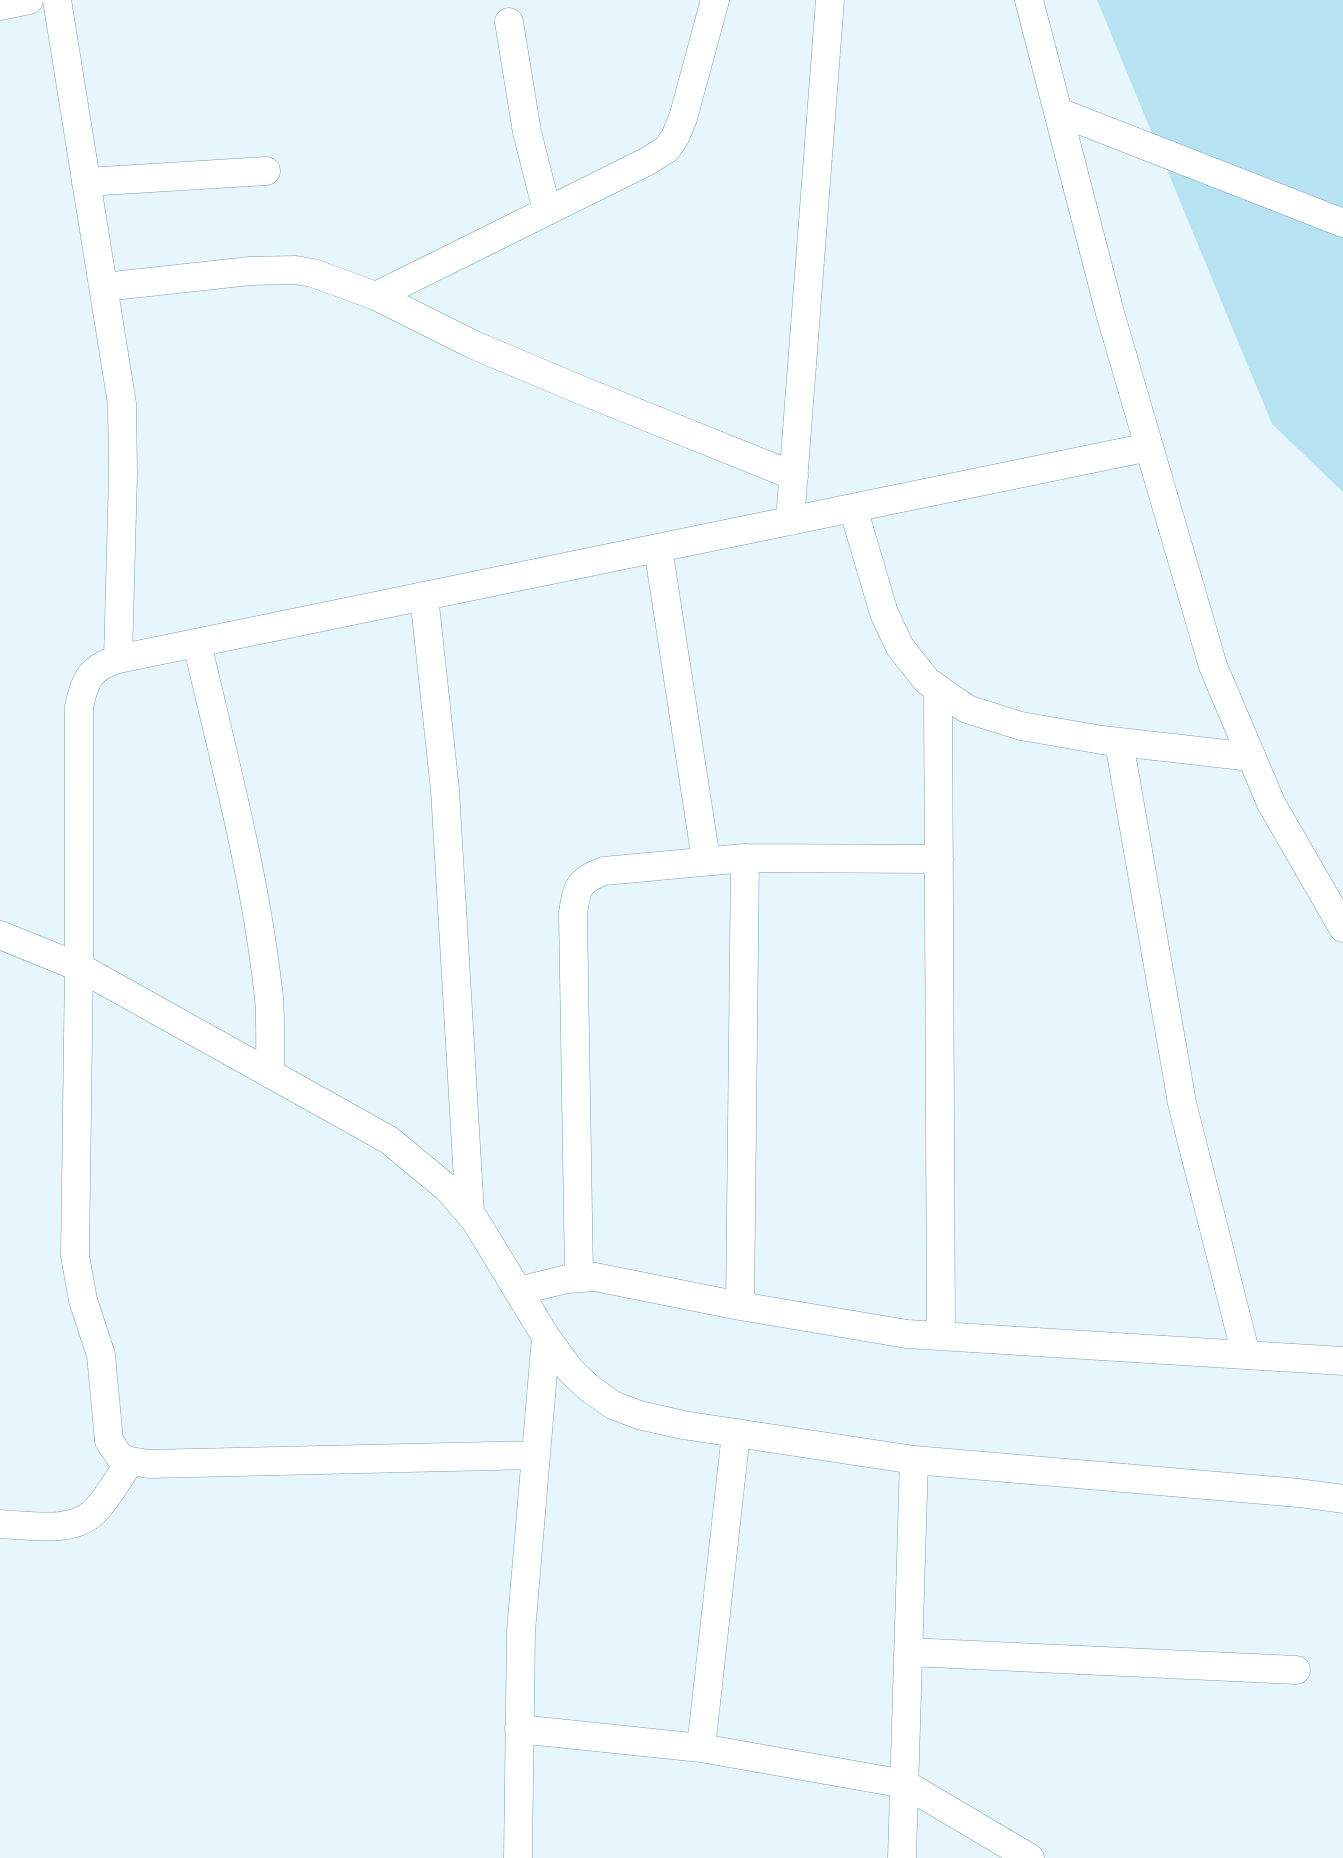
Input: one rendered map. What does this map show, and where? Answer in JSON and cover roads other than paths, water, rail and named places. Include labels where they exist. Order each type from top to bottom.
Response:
[{"type":"street","points":[[0,6],[29,0]]},
{"type":"street","points":[[57,0],[122,404],[123,438],[118,659]]},
{"type":"street","points":[[376,296],[648,161],[666,149],[676,137],[683,118],[715,0]]},
{"type":"street","points":[[790,521],[830,0]]},
{"type":"street","points":[[1029,0],[1110,314],[1213,666],[1271,803],[1343,928]]},
{"type":"street","points":[[510,22],[527,132],[547,211]]},
{"type":"street","points":[[1059,112],[1343,223]]},
{"type":"street","points":[[86,182],[266,171]]},
{"type":"street","points":[[104,287],[250,271],[295,270],[321,275],[376,296],[474,345],[794,476]]},
{"type":"street","points":[[536,1455],[149,1464],[130,1461],[120,1457],[109,1441],[101,1355],[83,1300],[75,1256],[79,967],[79,707],[84,686],[91,674],[102,664],[118,659],[1149,447]]},
{"type":"street","points":[[852,508],[884,613],[900,647],[927,682],[967,709],[1020,726],[1119,742],[1252,758]]},
{"type":"street","points":[[658,548],[706,860]]},
{"type":"street","points":[[424,596],[445,790],[470,1214]]},
{"type":"street","points":[[197,643],[246,860],[261,941],[269,999],[270,1074]]},
{"type":"street","points":[[938,689],[941,1336]]},
{"type":"street","points":[[1119,742],[1182,1103],[1246,1355]]},
{"type":"street","points":[[579,1277],[573,913],[579,886],[588,877],[604,871],[706,860],[746,858],[939,860]]},
{"type":"street","points":[[740,1306],[746,858]]},
{"type":"street","points":[[0,936],[79,967],[389,1140],[448,1188],[470,1214],[546,1338],[570,1370],[589,1388],[613,1405],[640,1415],[666,1421],[914,1460],[1299,1493],[1343,1499]]},
{"type":"street","points":[[518,1291],[579,1277],[613,1280],[740,1306],[907,1334],[1343,1362]]},
{"type":"street","points":[[518,1858],[521,1631],[546,1338]]},
{"type":"street","points":[[701,1748],[736,1433]]},
{"type":"street","points":[[902,1858],[914,1460]]},
{"type":"street","points":[[0,1524],[55,1526],[83,1519],[93,1514],[102,1503],[130,1461]]},
{"type":"street","points":[[909,1652],[1296,1670]]},
{"type":"street","points":[[520,1729],[701,1748],[905,1784],[1030,1858]]}]
